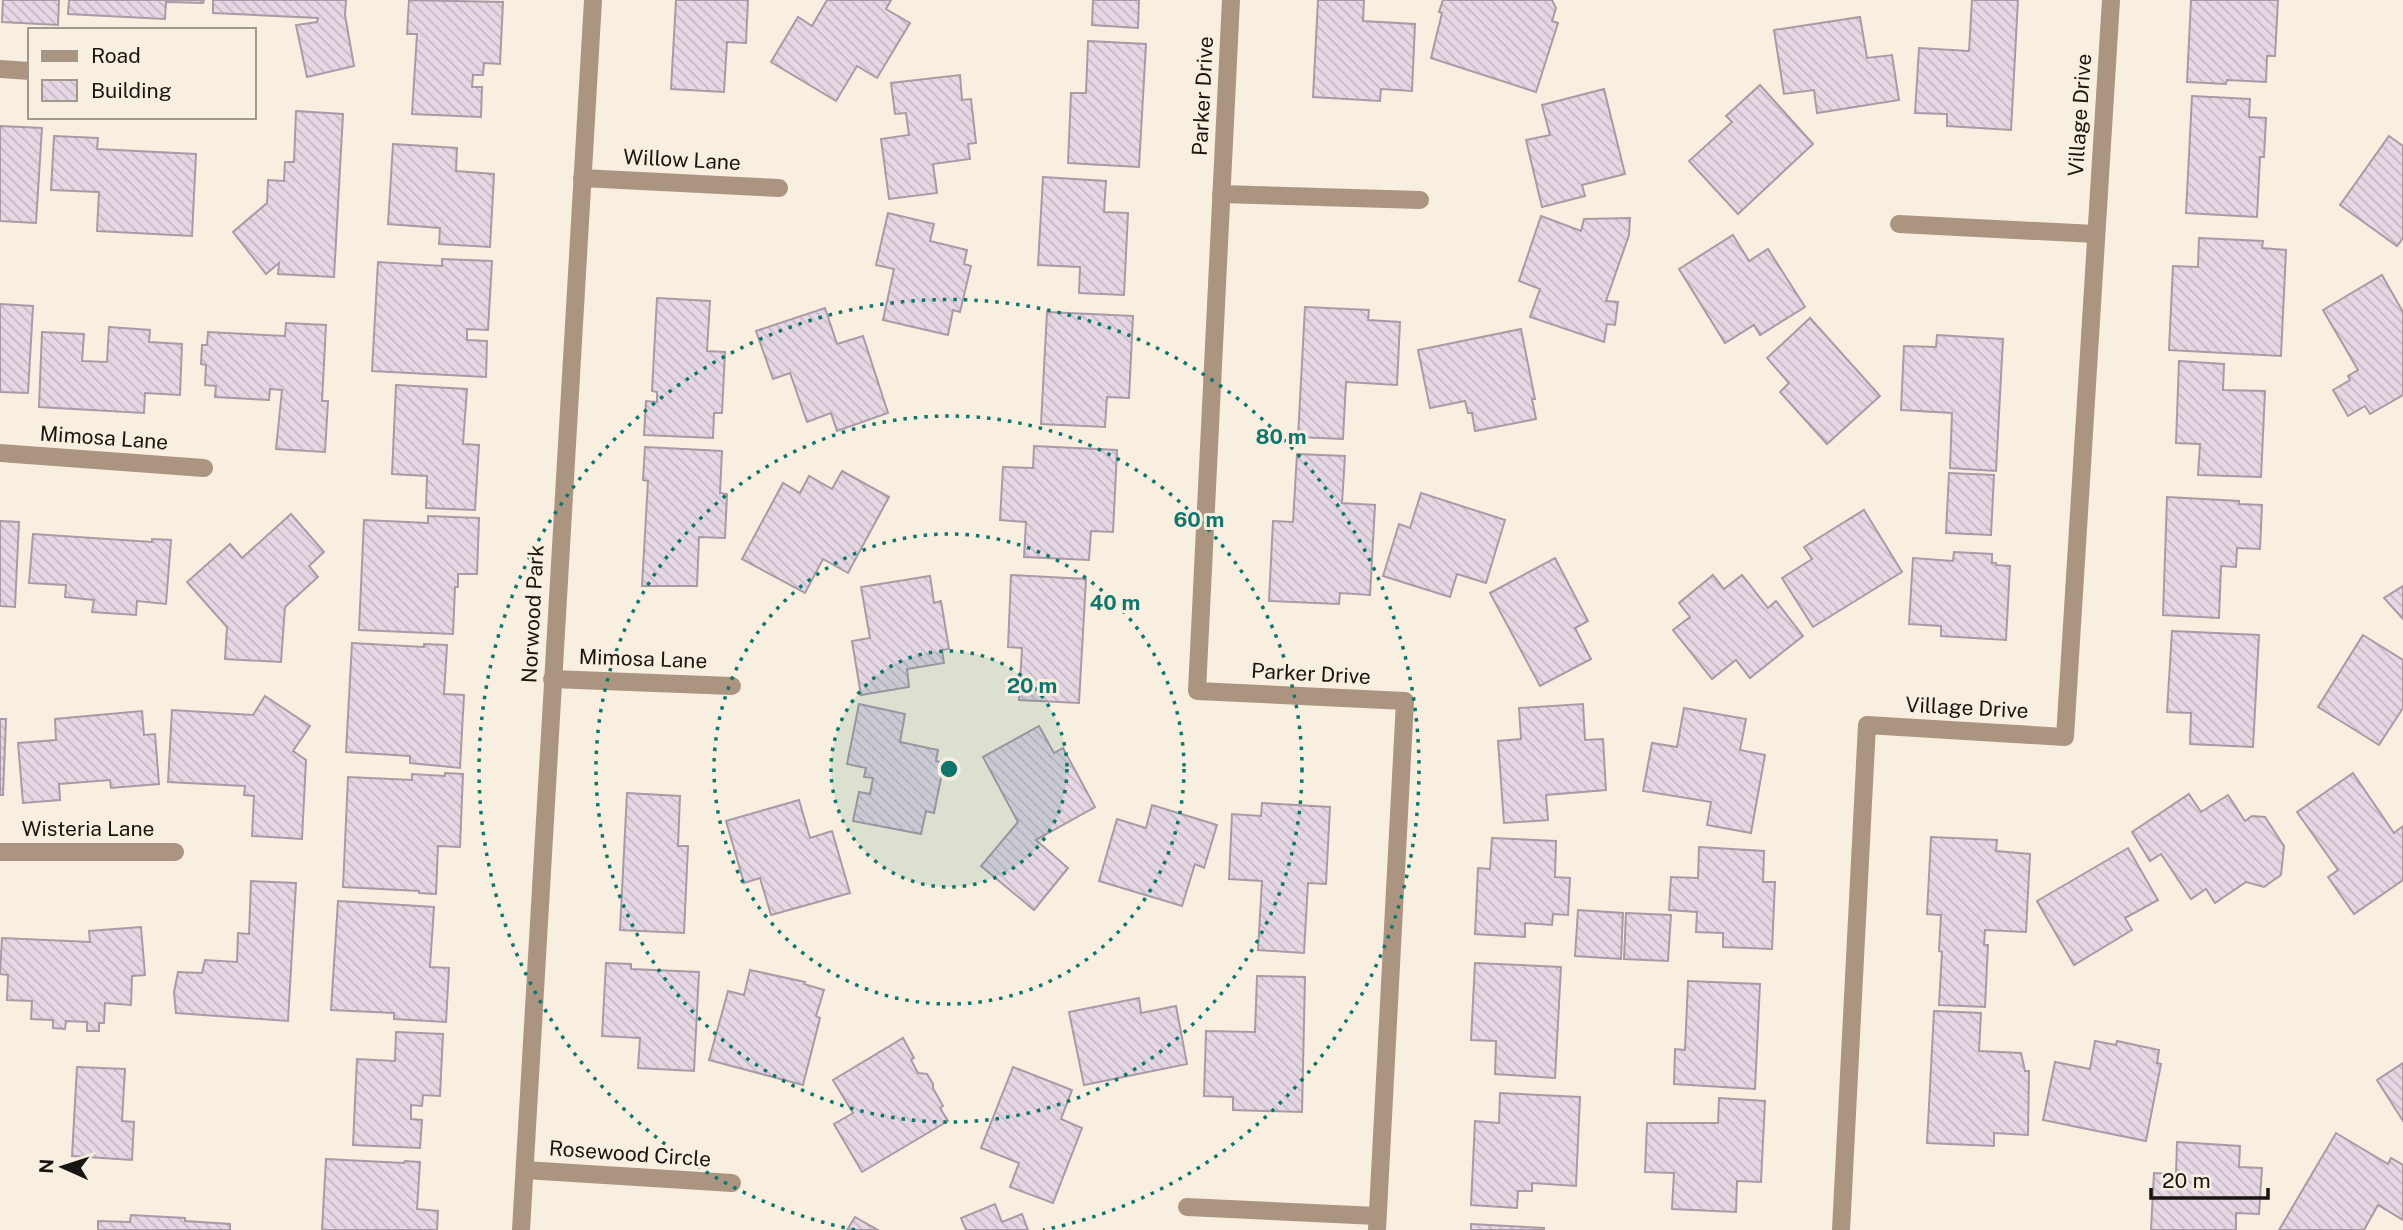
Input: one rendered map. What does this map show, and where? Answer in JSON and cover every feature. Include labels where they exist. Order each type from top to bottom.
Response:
[{"type":"street","name":"Norwood Park","points":[[521,1230],[593,0]]},
{"type":"street","name":"Parker Drive","points":[[1186,1207],[1377,1223],[1405,701],[1197,691],[1231,0]]},
{"type":"street","name":"Village Drive","points":[[1841,1230],[1867,725],[2066,737],[2111,0]]},
{"type":"street","points":[[0,69],[28,71]]},
{"type":"street","name":"Willow Lane","points":[[582,178],[779,188]]},
{"type":"street","points":[[1221,194],[1420,200]]},
{"type":"street","points":[[1899,224],[2095,234]]},
{"type":"street","name":"Mimosa Lane","points":[[0,453],[204,468]]},
{"type":"street","name":"Mimosa Lane","points":[[552,679],[732,686]]},
{"type":"street","name":"Wisteria Lane","points":[[0,852],[175,852]]},
{"type":"street","name":"Rosewood Circle","points":[[525,1170],[732,1183]]},
{"type":"building","points":[[3,0],[59,0],[58,25],[2,22]]},
{"type":"building","points":[[69,0],[204,0],[203,3],[166,2],[165,19],[68,14]]},
{"type":"building","points":[[213,0],[346,0],[345,15],[354,66],[307,77],[296,25],[317,22],[318,18],[213,13]]},
{"type":"building","points":[[409,0],[503,2],[500,64],[484,63],[483,75],[473,75],[472,87],[482,87],[481,117],[412,114],[417,34],[407,34]]},
{"type":"building","points":[[676,0],[748,0],[746,43],[727,42],[724,92],[671,89]]},
{"type":"building","points":[[827,0],[891,0],[886,9],[910,23],[877,78],[857,66],[836,101],[771,62],[798,17],[812,26]]},
{"type":"building","points":[[1093,0],[1139,0],[1138,28],[1092,25]]},
{"type":"building","points":[[1318,0],[1364,0],[1363,21],[1415,24],[1412,91],[1381,89],[1380,101],[1313,97]]},
{"type":"building","points":[[1443,0],[1552,0],[1556,8],[1552,21],[1558,23],[1536,92],[1431,58]]},
{"type":"building","points":[[1972,0],[2018,0],[2011,130],[1947,126],[1947,114],[1915,113],[1919,48],[1969,51]]},
{"type":"building","points":[[2191,0],[2278,0],[2275,56],[2267,56],[2266,82],[2187,82]]},
{"type":"building","points":[[1860,17],[1867,58],[1892,55],[1899,100],[1817,113],[1814,90],[1784,94],[1774,30]]},
{"type":"building","points":[[1088,41],[1146,44],[1139,167],[1068,163],[1071,93],[1086,93]]},
{"type":"building","points":[[960,75],[962,100],[971,99],[976,143],[968,144],[970,159],[933,164],[937,193],[889,199],[881,139],[909,135],[906,113],[895,114],[891,83]]},
{"type":"building","points":[[1760,85],[1813,144],[1738,214],[1689,161],[1732,122],[1726,116]]},
{"type":"building","points":[[1604,89],[1625,174],[1582,185],[1585,196],[1542,207],[1526,140],[1550,135],[1542,105]]},
{"type":"building","points":[[2192,96],[2250,99],[2249,117],[2266,118],[2264,157],[2260,157],[2257,217],[2186,213]]},
{"type":"building","points":[[296,111],[343,114],[334,277],[278,274],[279,263],[266,274],[233,232],[267,203],[268,180],[284,181],[285,162],[294,162]]},
{"type":"building","points":[[0,126],[42,128],[36,223],[0,221]]},
{"type":"building","points":[[54,136],[98,138],[97,149],[196,154],[192,236],[97,231],[99,192],[51,190]]},
{"type":"building","points":[[2389,136],[2403,146],[2403,238],[2397,246],[2340,205]]},
{"type":"building","points":[[393,144],[457,148],[456,171],[494,174],[490,247],[439,244],[440,228],[388,224]]},
{"type":"building","points":[[1043,177],[1106,181],[1104,212],[1128,213],[1124,295],[1079,293],[1080,267],[1038,265]]},
{"type":"building","points":[[888,213],[934,224],[930,241],[967,250],[964,264],[971,266],[960,312],[953,310],[948,335],[883,320],[894,269],[876,265]]},
{"type":"building","points":[[1541,216],[1581,231],[1584,219],[1630,218],[1629,235],[1606,301],[1618,302],[1615,325],[1607,324],[1604,342],[1530,317],[1540,289],[1519,281]]},
{"type":"building","points":[[1733,235],[1749,261],[1768,249],[1805,307],[1760,335],[1754,325],[1725,343],[1679,269]]},
{"type":"building","points":[[2199,238],[2263,241],[2262,248],[2286,250],[2281,356],[2169,350],[2173,266],[2198,267]]},
{"type":"building","points":[[442,259],[492,261],[488,330],[467,329],[467,340],[487,341],[486,377],[372,371],[378,262],[442,266]]},
{"type":"building","points":[[2382,275],[2403,312],[2403,395],[2370,414],[2365,406],[2348,416],[2333,390],[2350,380],[2348,376],[2358,370],[2323,310]]},
{"type":"building","points":[[657,298],[710,301],[707,351],[725,352],[722,413],[714,413],[713,438],[644,435],[646,401],[657,402],[657,392],[652,391]]},
{"type":"building","points":[[0,304],[33,306],[28,393],[0,392]]},
{"type":"building","points":[[1305,307],[1369,310],[1368,320],[1400,322],[1397,385],[1346,382],[1343,439],[1298,437]]},
{"type":"building","points":[[825,308],[837,344],[863,336],[888,413],[837,431],[831,413],[807,422],[790,373],[773,379],[756,331]]},
{"type":"building","points":[[1047,312],[1133,316],[1129,398],[1107,397],[1105,427],[1041,424]]},
{"type":"building","points":[[1810,318],[1880,396],[1827,444],[1780,392],[1789,383],[1767,358]]},
{"type":"building","points":[[286,323],[326,325],[322,401],[328,401],[325,452],[276,449],[282,390],[270,389],[269,400],[215,397],[216,386],[205,385],[206,365],[201,364],[202,345],[207,345],[208,332],[285,336]]},
{"type":"building","points":[[109,327],[150,330],[149,342],[182,344],[180,395],[145,393],[144,413],[39,407],[42,332],[84,334],[82,361],[107,362]]},
{"type":"building","points":[[1521,329],[1535,399],[1532,399],[1536,419],[1475,431],[1472,413],[1468,413],[1465,401],[1430,408],[1418,350]]},
{"type":"building","points":[[1937,335],[2003,339],[1996,471],[1950,468],[1952,413],[1901,410],[1904,346],[1936,347]]},
{"type":"building","points":[[2179,361],[2224,364],[2223,390],[2265,391],[2261,477],[2198,475],[2200,444],[2176,443]]},
{"type":"building","points":[[396,385],[467,389],[463,444],[479,445],[475,510],[426,508],[427,476],[392,474]]},
{"type":"building","points":[[1034,446],[1117,450],[1113,532],[1091,531],[1089,560],[1024,557],[1026,522],[1000,520],[1003,467],[1033,468]]},
{"type":"building","points":[[645,447],[722,451],[720,493],[727,494],[725,538],[699,537],[697,586],[642,586],[648,481],[643,480]]},
{"type":"building","points":[[1297,454],[1345,456],[1342,503],[1375,505],[1370,595],[1340,593],[1339,604],[1269,601],[1273,521],[1293,522]]},
{"type":"building","points":[[842,471],[889,497],[848,573],[823,559],[805,593],[742,559],[783,483],[800,493],[809,476],[832,489]]},
{"type":"building","points":[[1949,473],[1994,475],[1991,535],[1946,533]]},
{"type":"building","points":[[1421,493],[1505,520],[1486,583],[1457,574],[1450,597],[1383,576],[1399,524],[1410,528]]},
{"type":"building","points":[[2167,497],[2262,505],[2260,549],[2237,548],[2236,567],[2221,566],[2219,618],[2163,615]]},
{"type":"building","points":[[1864,510],[1902,572],[1813,627],[1782,578],[1812,559],[1804,547]]},
{"type":"building","points":[[291,514],[324,552],[309,566],[318,577],[285,607],[281,662],[225,659],[227,627],[187,582],[230,544],[242,558]]},
{"type":"building","points":[[428,516],[479,518],[477,574],[458,574],[453,634],[359,630],[364,520],[428,523]]},
{"type":"building","points":[[0,521],[19,522],[15,607],[0,606]]},
{"type":"building","points":[[33,534],[152,542],[152,539],[171,540],[166,604],[137,601],[136,615],[92,612],[94,600],[65,597],[66,585],[29,583]]},
{"type":"building","points":[[1954,552],[1992,554],[1992,563],[2010,566],[2006,640],[1941,636],[1941,626],[1909,624],[1913,558],[1953,561]]},
{"type":"building","points":[[1555,558],[1588,621],[1575,628],[1591,659],[1540,686],[1490,593]]},
{"type":"building","points":[[1011,575],[1086,579],[1079,703],[1019,700],[1022,648],[1008,647]]},
{"type":"building","points":[[1713,575],[1724,589],[1742,575],[1768,608],[1776,601],[1803,636],[1750,678],[1736,660],[1712,679],[1673,630],[1690,617],[1679,603]]},
{"type":"building","points":[[930,576],[934,603],[941,601],[949,649],[942,650],[944,663],[907,669],[909,687],[861,695],[852,641],[870,638],[861,587]]},
{"type":"building","points":[[2403,586],[2403,619],[2384,598]]},
{"type":"building","points":[[2172,631],[2259,635],[2253,747],[2190,744],[2191,713],[2167,712]]},
{"type":"building","points":[[2363,635],[2403,660],[2403,708],[2379,745],[2318,707]]},
{"type":"building","points":[[352,643],[424,647],[424,644],[447,645],[444,694],[464,695],[460,768],[410,763],[410,756],[346,752]]},
{"type":"building","points":[[265,696],[310,726],[293,751],[306,760],[302,839],[252,836],[254,796],[244,795],[245,786],[168,782],[172,710],[253,715]]},
{"type":"building","points":[[859,704],[905,714],[900,742],[938,750],[936,761],[944,763],[934,813],[926,811],[921,834],[853,821],[859,792],[870,794],[873,778],[864,777],[866,768],[847,764]]},
{"type":"building","points":[[1583,704],[1585,740],[1603,739],[1606,790],[1546,795],[1548,820],[1504,823],[1498,741],[1521,739],[1519,708]]},
{"type":"building","points":[[1684,708],[1746,719],[1740,750],[1765,755],[1751,833],[1707,825],[1711,802],[1643,791],[1652,743],[1677,747]]},
{"type":"building","points":[[142,711],[144,735],[155,734],[159,784],[111,788],[110,780],[59,784],[60,800],[23,803],[18,743],[56,740],[55,719]]},
{"type":"building","points":[[0,719],[6,719],[3,795],[0,795]]},
{"type":"building","points":[[1039,726],[1054,753],[1063,748],[1095,807],[1036,840],[1068,868],[1034,910],[981,866],[1018,822],[983,757]]},
{"type":"building","points":[[445,773],[463,774],[460,847],[438,846],[436,894],[343,887],[348,777],[412,780],[412,774],[445,776]]},
{"type":"building","points":[[2353,773],[2394,833],[2403,826],[2403,880],[2354,914],[2328,877],[2338,870],[2297,812]]},
{"type":"building","points":[[627,793],[680,796],[678,846],[688,846],[684,933],[620,930]]},
{"type":"building","points":[[2189,794],[2201,812],[2228,795],[2245,821],[2252,816],[2265,817],[2284,846],[2281,875],[2264,887],[2246,882],[2215,903],[2206,889],[2191,899],[2161,854],[2150,861],[2132,832]]},
{"type":"building","points":[[799,800],[810,838],[832,831],[850,893],[771,915],[760,878],[744,883],[726,821]]},
{"type":"building","points":[[1262,803],[1330,807],[1326,884],[1308,883],[1304,953],[1258,950],[1262,881],[1229,879],[1232,814],[1261,816]]},
{"type":"building","points":[[1152,805],[1217,825],[1204,868],[1195,864],[1182,906],[1099,881],[1117,819],[1146,828]]},
{"type":"building","points":[[1931,837],[1997,840],[1996,851],[2030,854],[2026,932],[1985,930],[1984,945],[1988,945],[1985,1007],[1939,1005],[1941,915],[1927,914]]},
{"type":"building","points":[[1492,838],[1556,841],[1555,877],[1570,878],[1568,915],[1553,914],[1552,925],[1525,923],[1525,937],[1475,934],[1478,868],[1490,869]]},
{"type":"building","points":[[1699,847],[1764,851],[1763,882],[1775,882],[1772,949],[1723,947],[1723,933],[1696,932],[1697,912],[1669,910],[1671,877],[1698,878]]},
{"type":"building","points":[[2128,848],[2158,900],[2125,918],[2132,930],[2074,965],[2037,901]]},
{"type":"building","points":[[251,881],[296,883],[288,1021],[176,1013],[174,992],[178,972],[202,973],[205,960],[237,962],[238,933],[249,934]]},
{"type":"building","points":[[338,901],[434,907],[430,967],[449,968],[446,1022],[394,1019],[394,1013],[331,1010]]},
{"type":"building","points":[[1578,910],[1623,913],[1621,959],[1575,956]]},
{"type":"building","points":[[1626,913],[1671,915],[1668,961],[1624,959]]},
{"type":"building","points":[[141,927],[145,975],[132,976],[131,1005],[105,1003],[104,1023],[99,1023],[99,1031],[87,1031],[87,1022],[66,1021],[65,1029],[53,1028],[53,1020],[31,1019],[32,1001],[7,1000],[8,975],[0,974],[2,938],[90,942],[89,931]]},
{"type":"building","points":[[606,963],[631,964],[631,969],[699,972],[694,1071],[638,1068],[640,1038],[602,1036]]},
{"type":"building","points":[[1475,963],[1561,967],[1555,1078],[1495,1074],[1496,1041],[1471,1040]]},
{"type":"building","points":[[750,970],[805,982],[804,984],[824,990],[816,1016],[820,1018],[803,1085],[709,1060],[728,991],[744,995]]},
{"type":"building","points":[[1257,976],[1305,977],[1302,1112],[1233,1110],[1233,1097],[1204,1096],[1206,1031],[1255,1032]]},
{"type":"building","points":[[1688,981],[1760,984],[1755,1089],[1674,1084],[1675,1049],[1685,1050]]},
{"type":"building","points":[[1139,998],[1141,1013],[1176,1006],[1187,1064],[1084,1085],[1069,1012]]},
{"type":"building","points":[[1934,1011],[1981,1013],[1979,1051],[2021,1053],[2025,1071],[2029,1071],[2028,1135],[1994,1133],[1994,1146],[1927,1143]]},
{"type":"building","points":[[396,1032],[443,1034],[440,1096],[423,1095],[422,1106],[411,1105],[411,1119],[422,1120],[420,1148],[353,1145],[357,1059],[395,1061]]},
{"type":"building","points":[[903,1038],[914,1058],[911,1060],[918,1073],[927,1074],[933,1084],[943,1106],[940,1108],[948,1121],[862,1172],[834,1124],[853,1113],[833,1080]]},
{"type":"building","points":[[2095,1041],[2116,1045],[2117,1041],[2159,1050],[2157,1063],[2161,1064],[2146,1141],[2043,1120],[2055,1062],[2090,1069]]},
{"type":"building","points":[[2403,1063],[2403,1121],[2377,1080]]},
{"type":"building","points":[[77,1067],[125,1069],[122,1121],[134,1122],[132,1160],[72,1156]]},
{"type":"building","points":[[1013,1067],[1072,1090],[1061,1119],[1082,1128],[1053,1203],[1010,1187],[1019,1163],[981,1148]]},
{"type":"building","points":[[1500,1093],[1580,1097],[1576,1186],[1532,1183],[1532,1191],[1518,1191],[1517,1208],[1471,1205],[1475,1121],[1499,1123]]},
{"type":"building","points":[[1719,1098],[1765,1101],[1761,1182],[1737,1181],[1736,1212],[1672,1209],[1674,1173],[1645,1172],[1647,1123],[1718,1123]]},
{"type":"building","points":[[2336,1133],[2388,1164],[2391,1158],[2403,1165],[2403,1220],[2378,1205],[2364,1230],[2279,1230]]},
{"type":"building","points":[[2177,1142],[2240,1146],[2239,1167],[2262,1168],[2259,1214],[2236,1213],[2236,1230],[2151,1230],[2154,1173],[2176,1174]]},
{"type":"building","points":[[326,1159],[420,1162],[417,1209],[438,1211],[437,1230],[322,1230]]},
{"type":"building","points":[[995,1204],[1002,1222],[1022,1214],[1028,1230],[966,1230],[961,1218]]},
{"type":"building","points":[[131,1215],[230,1224],[230,1230],[98,1230],[98,1221],[130,1222]]},
{"type":"building","points":[[855,1217],[878,1230],[847,1230]]},
{"type":"building","points":[[1471,1224],[1544,1228],[1544,1230],[1471,1230]]}]
